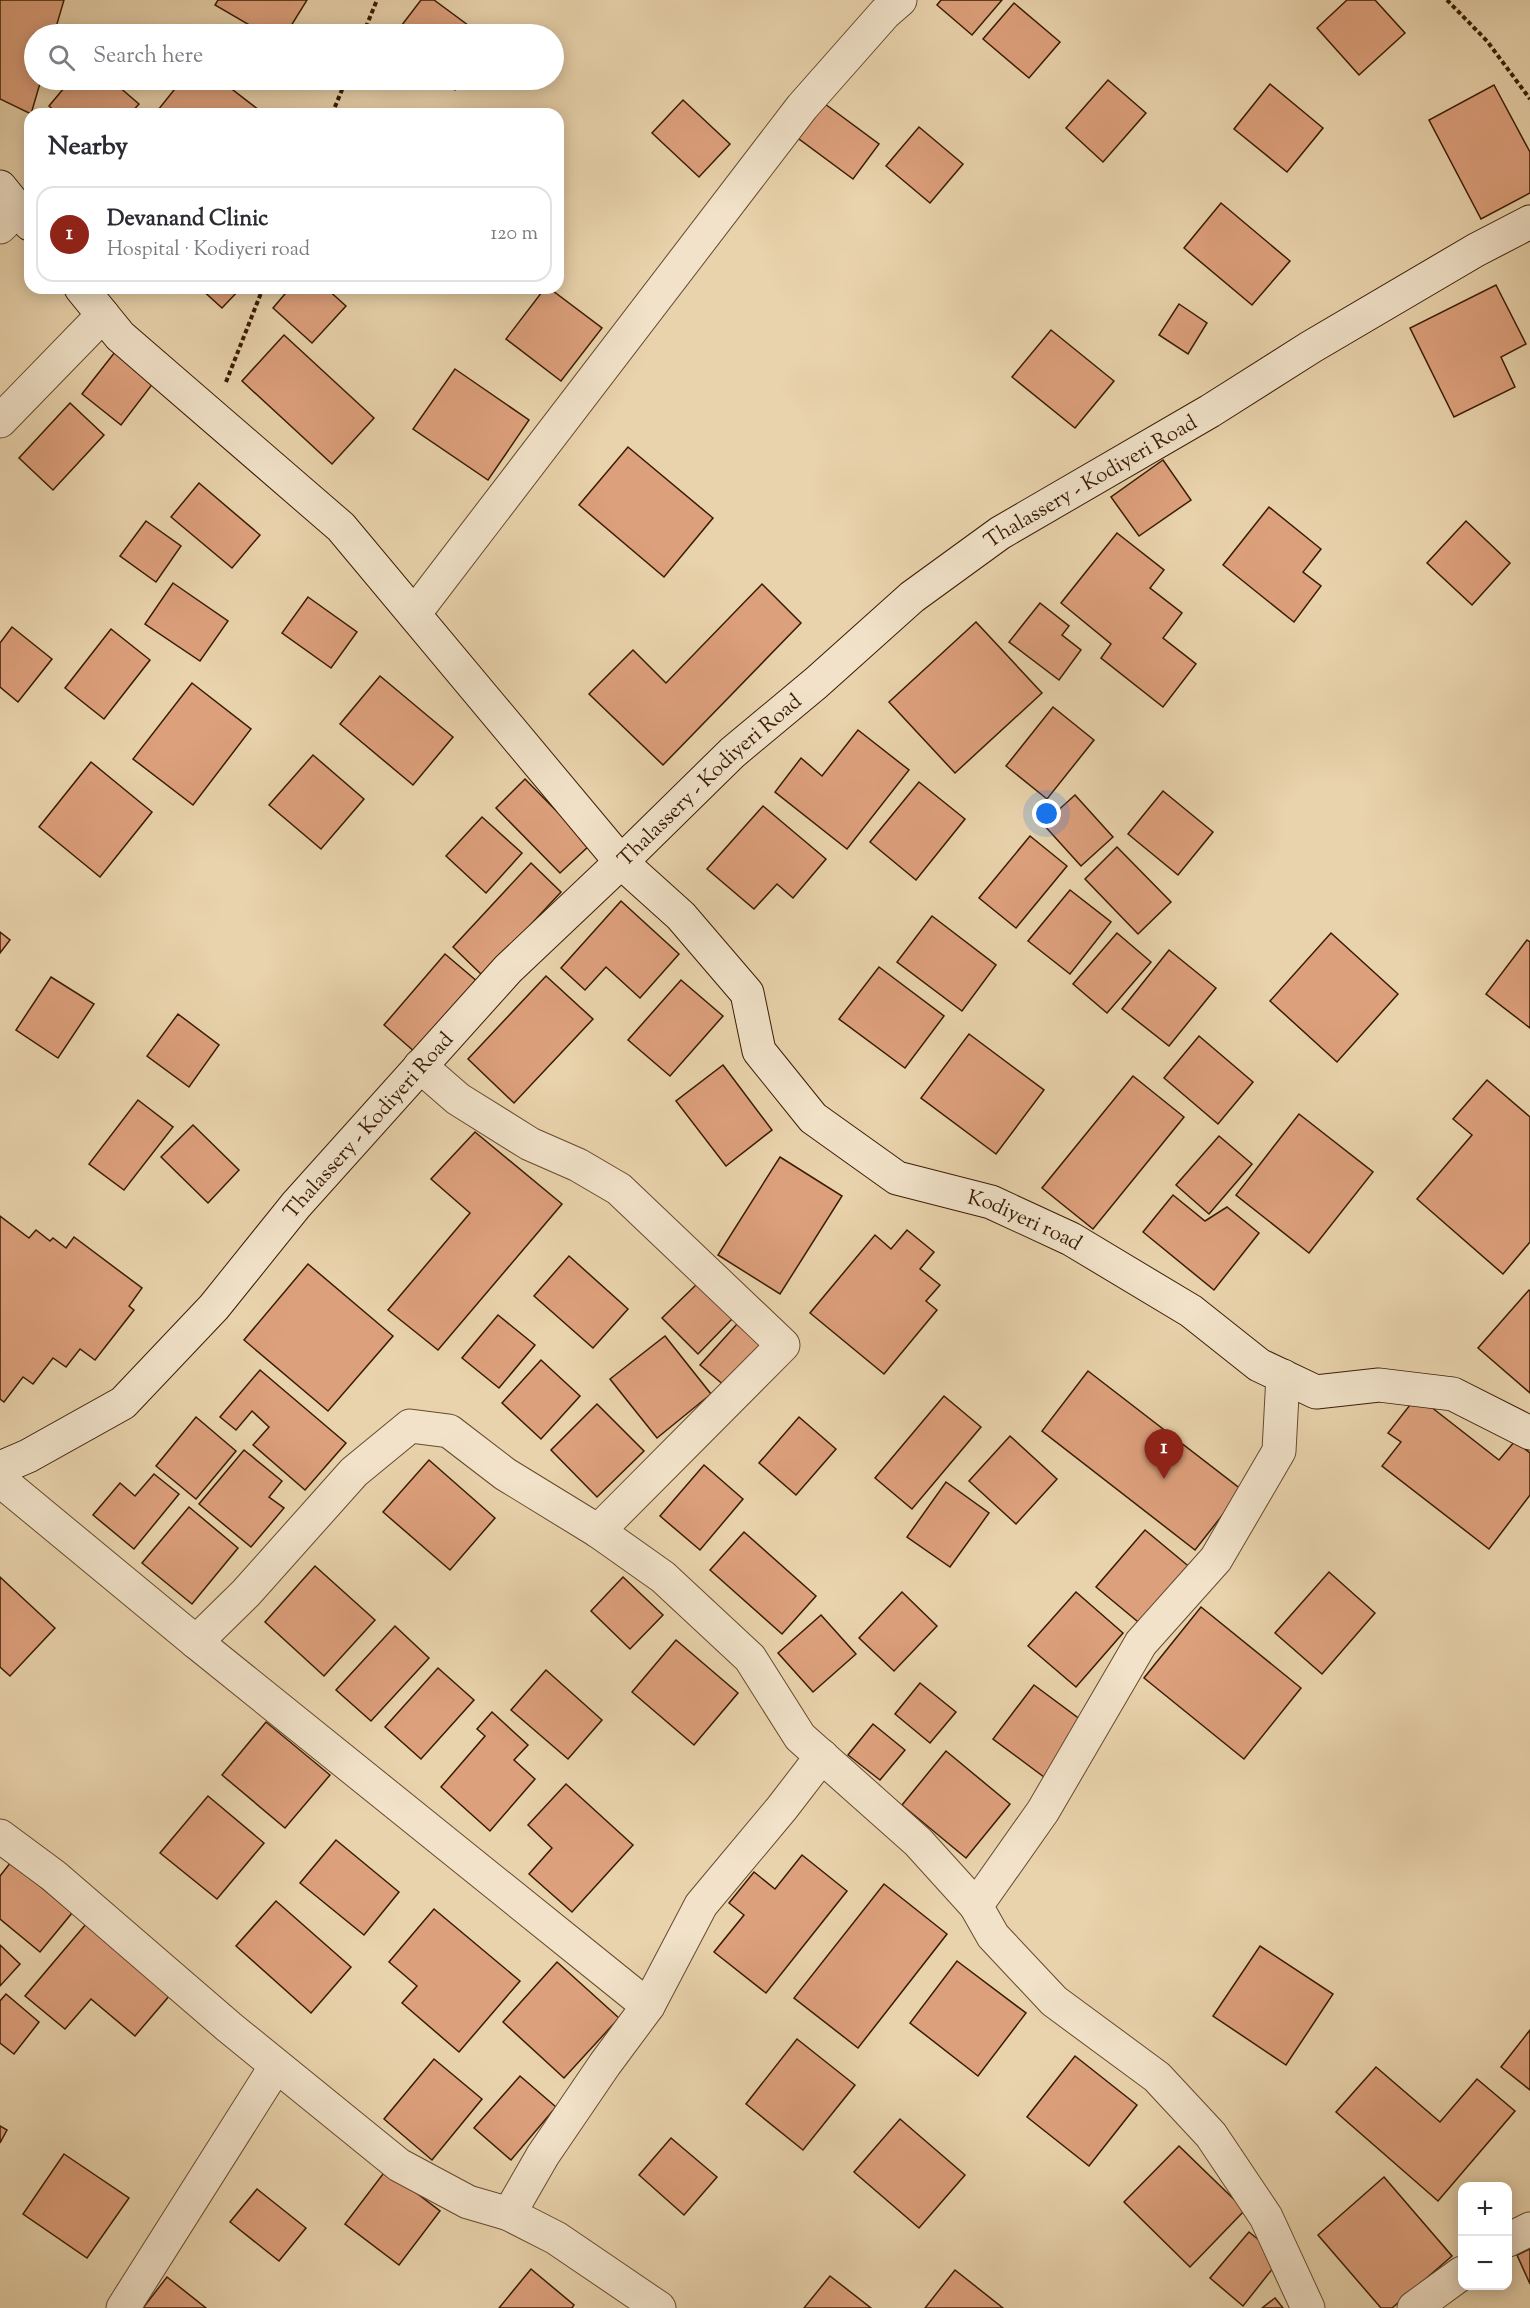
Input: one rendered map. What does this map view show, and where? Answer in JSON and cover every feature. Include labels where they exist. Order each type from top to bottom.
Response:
[{"type":"street","points":[[414,614],[802,107],[885,13],[900,0]]},
{"type":"street","name":"Thalassery - Kodiyeri Road","points":[[0,1468],[28,1456],[123,1403],[213,1307],[296,1205],[508,969],[732,753],[816,683],[912,597],[1000,533],[1210,411],[1476,250],[1530,222]]},
{"type":"street","name":"Kodiyeri road","points":[[86,294],[120,336],[341,527],[621,862],[681,916],[747,993],[759,1052],[813,1118],[897,1178],[991,1202],[1071,1239],[1191,1311],[1259,1365],[1316,1392],[1379,1385],[1453,1394],[1530,1433]]},
{"type":"street","points":[[0,421],[103,315]]},
{"type":"street","points":[[420,1066],[458,1099],[522,1139],[578,1165],[619,1189],[783,1345],[598,1530]]},
{"type":"street","points":[[976,1906],[1043,1811],[1142,1643],[1216,1559],[1279,1451],[1283,1376]]},
{"type":"street","points":[[196,1642],[246,1593],[354,1472],[410,1426],[449,1431],[505,1474],[598,1530],[663,1577],[750,1658],[800,1737],[918,1842],[976,1906],[993,1936],[1054,2001],[1157,2077],[1211,2135],[1266,2217],[1308,2308]]},
{"type":"street","points":[[0,1480],[196,1642],[648,2006]]},
{"type":"street","points":[[509,2214],[543,2155],[648,2006],[701,1905],[822,1756]]},
{"type":"street","points":[[0,1836],[54,1876],[229,2027],[399,2165],[468,2202],[509,2214],[556,2238],[659,2308]]},
{"type":"street","points":[[123,2308],[276,2066]]},
{"type":"street","points":[[1512,2238],[1530,2229]]},
{"type":"street","points":[[1414,2308],[1458,2276]]},
{"type":"path","points":[[367,24],[377,0]]},
{"type":"path","points":[[1447,0],[1486,41],[1530,99]]},
{"type":"path","points":[[334,108],[342,90]]},
{"type":"path","points":[[213,416],[261,294]]},
{"type":"building","points":[[0,0],[64,0],[57,24],[24,24],[24,90],[38,90],[33,108],[24,108],[24,111],[0,99]]},
{"type":"building","points":[[218,0],[307,0],[292,24],[248,24],[215,5]]},
{"type":"building","points":[[421,0],[434,0],[466,24],[403,24]]},
{"type":"building","points":[[941,0],[1002,0],[972,35],[937,5]]},
{"type":"building","points":[[1347,0],[1375,0],[1405,33],[1359,75],[1317,28]]},
{"type":"building","points":[[1014,3],[1060,42],[1029,78],[983,39]]},
{"type":"building","points":[[1108,80],[1146,113],[1103,162],[1066,128]]},
{"type":"building","points":[[1270,84],[1323,128],[1287,172],[1234,129]]},
{"type":"building","points":[[1494,85],[1530,152],[1530,193],[1481,219],[1429,120]]},
{"type":"building","points":[[62,90],[123,90],[139,104],[135,108],[51,108],[49,106]]},
{"type":"building","points":[[174,90],[233,90],[256,108],[160,108]]},
{"type":"building","points":[[683,100],[730,144],[699,177],[652,133]]},
{"type":"building","points":[[821,101],[879,144],[853,179],[795,136]]},
{"type":"building","points":[[919,127],[963,164],[930,203],[886,166]]},
{"type":"building","points":[[1221,203],[1290,261],[1252,305],[1184,248]]},
{"type":"building","points":[[1496,285],[1526,344],[1501,357],[1515,387],[1454,417],[1410,328]]},
{"type":"building","points":[[207,294],[235,294],[222,308]]},
{"type":"building","points":[[285,294],[333,294],[346,306],[312,343],[273,308]]},
{"type":"building","points":[[540,294],[557,294],[602,328],[561,381],[506,339]]},
{"type":"building","points":[[1179,304],[1207,323],[1188,354],[1159,335]]},
{"type":"building","points":[[1051,330],[1114,381],[1075,428],[1012,377]]},
{"type":"building","points":[[284,335],[374,418],[332,464],[242,381]]},
{"type":"building","points":[[115,352],[154,382],[121,425],[82,394]]},
{"type":"building","points":[[455,369],[529,420],[488,480],[413,429]]},
{"type":"building","points":[[70,403],[104,435],[53,490],[19,458]]},
{"type":"building","points":[[628,447],[713,518],[664,577],[579,505]]},
{"type":"building","points":[[1163,460],[1191,500],[1139,536],[1111,497]]},
{"type":"building","points":[[199,483],[260,535],[232,568],[171,517]]},
{"type":"building","points":[[1269,507],[1321,549],[1303,572],[1321,586],[1294,622],[1223,565]]},
{"type":"building","points":[[146,521],[181,546],[156,582],[120,556]]},
{"type":"building","points":[[1466,521],[1510,563],[1472,605],[1427,563]]},
{"type":"building","points":[[1117,533],[1164,570],[1150,588],[1182,613],[1163,638],[1196,664],[1163,707],[1101,658],[1111,644],[1061,603]]},
{"type":"building","points":[[173,583],[228,621],[200,661],[145,624]]},
{"type":"building","points":[[762,584],[801,623],[663,765],[589,694],[633,650],[666,683]]},
{"type":"building","points":[[308,597],[357,632],[331,668],[282,633]]},
{"type":"building","points":[[1040,603],[1069,626],[1062,635],[1081,650],[1059,680],[1009,642]]},
{"type":"building","points":[[976,622],[1042,693],[955,773],[889,702]]},
{"type":"building","points":[[12,627],[52,659],[18,702],[0,687],[0,643]]},
{"type":"building","points":[[111,629],[150,660],[104,719],[65,688]]},
{"type":"building","points":[[380,676],[453,737],[413,785],[340,724]]},
{"type":"building","points":[[192,683],[251,729],[193,805],[133,759]]},
{"type":"building","points":[[1053,707],[1094,740],[1047,799],[1006,766]]},
{"type":"building","points":[[858,730],[909,770],[847,849],[775,792],[801,758],[822,776]]},
{"type":"building","points":[[313,755],[364,799],[321,849],[269,805]]},
{"type":"building","points":[[91,762],[152,812],[100,877],[39,827]]},
{"type":"building","points":[[525,779],[590,845],[560,873],[496,808]]},
{"type":"building","points":[[919,782],[965,819],[916,880],[870,842]]},
{"type":"building","points":[[1163,791],[1213,832],[1178,875],[1128,834]]},
{"type":"building","points":[[1075,795],[1113,837],[1081,866],[1043,824]]},
{"type":"building","points":[[763,806],[826,859],[793,898],[777,884],[754,909],[707,869]]},
{"type":"building","points":[[482,817],[522,853],[486,893],[446,856]]},
{"type":"building","points":[[1030,836],[1067,866],[1016,928],[979,898]]},
{"type":"building","points":[[1117,847],[1171,902],[1138,934],[1085,879]]},
{"type":"building","points":[[531,863],[561,892],[483,976],[453,947]]},
{"type":"building","points":[[1070,890],[1111,922],[1070,974],[1028,941]]},
{"type":"building","points":[[621,901],[679,954],[640,998],[606,967],[585,990],[561,968]]},
{"type":"building","points":[[932,916],[996,965],[962,1011],[897,962]]},
{"type":"building","points":[[0,932],[10,940],[0,953]]},
{"type":"building","points":[[1117,933],[1151,962],[1107,1013],[1073,984]]},
{"type":"building","points":[[1331,933],[1398,994],[1337,1062],[1270,1001]]},
{"type":"building","points":[[1527,940],[1530,942],[1530,1028],[1486,994]]},
{"type":"building","points":[[1169,950],[1216,988],[1169,1046],[1122,1009]]},
{"type":"building","points":[[445,954],[478,982],[416,1053],[384,1025]]},
{"type":"building","points":[[879,967],[944,1016],[905,1068],[839,1019]]},
{"type":"building","points":[[546,976],[593,1019],[514,1103],[468,1059]]},
{"type":"building","points":[[51,977],[94,1004],[58,1058],[16,1030]]},
{"type":"building","points":[[681,980],[723,1016],[670,1076],[628,1040]]},
{"type":"building","points":[[178,1014],[219,1045],[189,1087],[147,1056]]},
{"type":"building","points":[[969,1034],[1044,1090],[996,1154],[921,1098]]},
{"type":"building","points":[[1199,1036],[1253,1082],[1218,1124],[1164,1078]]},
{"type":"building","points":[[723,1065],[772,1130],[726,1166],[676,1101]]},
{"type":"building","points":[[1133,1076],[1184,1117],[1093,1229],[1042,1188]]},
{"type":"building","points":[[1487,1080],[1530,1117],[1530,1242],[1503,1274],[1417,1199],[1472,1135],[1453,1119]]},
{"type":"building","points":[[138,1100],[173,1127],[124,1190],[89,1164]]},
{"type":"building","points":[[1299,1114],[1373,1172],[1309,1253],[1236,1195]]},
{"type":"building","points":[[193,1125],[239,1170],[208,1203],[161,1157]]},
{"type":"building","points":[[475,1132],[562,1204],[438,1350],[388,1310],[470,1213],[431,1179]]},
{"type":"building","points":[[1219,1136],[1252,1164],[1209,1214],[1176,1185]]},
{"type":"building","points":[[780,1157],[842,1196],[780,1294],[718,1255]]},
{"type":"building","points":[[1173,1195],[1205,1221],[1227,1207],[1259,1233],[1214,1290],[1143,1232]]},
{"type":"building","points":[[0,1216],[29,1238],[36,1230],[50,1241],[53,1238],[66,1248],[74,1237],[142,1288],[129,1306],[134,1310],[95,1360],[80,1349],[66,1367],[53,1358],[33,1384],[23,1377],[4,1402],[0,1399]]},
{"type":"building","points":[[907,1230],[934,1252],[920,1269],[940,1285],[926,1301],[937,1310],[884,1374],[810,1313],[875,1235],[891,1249]]},
{"type":"building","points":[[569,1256],[628,1309],[593,1348],[534,1296]]},
{"type":"building","points":[[308,1264],[393,1336],[328,1411],[244,1340]]},
{"type":"building","points":[[698,1283],[733,1318],[698,1354],[662,1318]]},
{"type":"building","points":[[1530,1291],[1530,1393],[1478,1348]]},
{"type":"building","points":[[498,1315],[535,1345],[499,1388],[462,1358]]},
{"type":"building","points":[[737,1324],[761,1345],[725,1386],[700,1365]]},
{"type":"building","points":[[665,1336],[711,1394],[657,1438],[610,1379]]},
{"type":"building","points":[[541,1360],[580,1396],[541,1439],[502,1403]]},
{"type":"building","points":[[260,1370],[346,1443],[305,1490],[253,1445],[269,1427],[252,1411],[236,1430],[220,1417]]},
{"type":"building","points":[[1088,1371],[1242,1490],[1195,1550],[1042,1431]]},
{"type":"building","points":[[944,1396],[981,1427],[912,1509],[875,1478]]},
{"type":"building","points":[[1417,1396],[1499,1460],[1515,1441],[1530,1453],[1530,1495],[1489,1549],[1382,1466],[1401,1442],[1388,1433]]},
{"type":"building","points":[[597,1404],[644,1451],[597,1497],[551,1450]]},
{"type":"building","points":[[196,1417],[236,1451],[196,1499],[156,1466]]},
{"type":"building","points":[[799,1417],[836,1449],[796,1495],[759,1463]]},
{"type":"building","points":[[1010,1436],[1057,1479],[1016,1524],[969,1481]]},
{"type":"building","points":[[244,1450],[282,1481],[269,1497],[284,1508],[251,1547],[199,1504]]},
{"type":"building","points":[[429,1460],[495,1518],[450,1570],[383,1512]]},
{"type":"building","points":[[704,1465],[743,1499],[700,1550],[660,1516]]},
{"type":"building","points":[[154,1474],[179,1494],[134,1549],[93,1515],[120,1483],[135,1496]]},
{"type":"building","points":[[946,1482],[989,1513],[950,1567],[907,1537]]},
{"type":"building","points":[[189,1507],[238,1548],[192,1604],[142,1563]]},
{"type":"building","points":[[1145,1530],[1192,1569],[1143,1626],[1096,1587]]},
{"type":"building","points":[[744,1532],[816,1596],[782,1634],[710,1570]]},
{"type":"building","points":[[315,1566],[375,1620],[324,1676],[265,1622]]},
{"type":"building","points":[[1329,1572],[1375,1613],[1322,1674],[1275,1633]]},
{"type":"building","points":[[0,1577],[55,1628],[10,1676],[0,1667]]},
{"type":"building","points":[[623,1577],[663,1615],[630,1649],[591,1611]]},
{"type":"building","points":[[902,1592],[937,1626],[894,1671],[859,1638]]},
{"type":"building","points":[[1076,1592],[1123,1633],[1076,1687],[1028,1646]]},
{"type":"building","points":[[1201,1607],[1301,1688],[1244,1759],[1144,1678]]},
{"type":"building","points":[[821,1615],[856,1654],[813,1692],[778,1653]]},
{"type":"building","points":[[395,1626],[429,1658],[371,1721],[336,1690]]},
{"type":"building","points":[[676,1640],[738,1693],[694,1745],[632,1692]]},
{"type":"building","points":[[438,1668],[474,1700],[421,1759],[385,1727]]},
{"type":"building","points":[[546,1670],[602,1720],[568,1759],[511,1710]]},
{"type":"building","points":[[920,1683],[956,1712],[930,1743],[895,1714]]},
{"type":"building","points":[[1034,1685],[1085,1723],[1044,1777],[993,1739]]},
{"type":"building","points":[[492,1712],[528,1745],[514,1760],[535,1779],[490,1831],[441,1787],[485,1736],[477,1729]]},
{"type":"building","points":[[266,1722],[330,1775],[285,1828],[222,1775]]},
{"type":"building","points":[[873,1724],[905,1750],[880,1780],[848,1755]]},
{"type":"building","points":[[946,1751],[1010,1804],[966,1858],[902,1805]]},
{"type":"building","points":[[566,1784],[633,1845],[572,1912],[529,1874],[552,1848],[528,1825]]},
{"type":"building","points":[[208,1796],[264,1843],[217,1899],[160,1853]]},
{"type":"building","points":[[336,1840],[399,1892],[364,1935],[300,1883]]},
{"type":"building","points":[[802,1855],[847,1891],[766,1993],[714,1952],[744,1915],[729,1903],[754,1872],[775,1889]]},
{"type":"building","points":[[11,1862],[72,1913],[40,1952],[0,1919],[0,1876]]},
{"type":"building","points":[[884,1884],[947,1934],[858,2048],[794,1998]]},
{"type":"building","points":[[276,1901],[351,1967],[311,2013],[236,1946]]},
{"type":"building","points":[[434,1909],[520,1981],[459,2052],[402,2003],[417,1986],[389,1962]]},
{"type":"building","points":[[86,1924],[170,1995],[135,2036],[91,1999],[65,2029],[25,1996]]},
{"type":"building","points":[[0,1945],[20,1964],[0,1986]]},
{"type":"building","points":[[1260,1946],[1333,1994],[1286,2065],[1213,2016]]},
{"type":"building","points":[[957,1961],[1026,2013],[978,2076],[910,2023]]},
{"type":"building","points":[[557,1962],[619,2018],[564,2078],[503,2022]]},
{"type":"building","points":[[6,1994],[39,2022],[14,2054],[0,2043],[0,2001]]},
{"type":"building","points":[[1530,2030],[1530,2090],[1501,2067]]},
{"type":"building","points":[[797,2039],[855,2085],[803,2150],[746,2104]]},
{"type":"building","points":[[1075,2056],[1137,2105],[1089,2166],[1027,2117]]},
{"type":"building","points":[[434,2059],[482,2099],[432,2160],[384,2119]]},
{"type":"building","points":[[1376,2067],[1440,2122],[1477,2079],[1515,2111],[1438,2201],[1336,2112]]},
{"type":"building","points":[[520,2076],[556,2107],[511,2160],[474,2128]]},
{"type":"building","points":[[900,2119],[965,2175],[919,2228],[854,2172]]},
{"type":"building","points":[[0,2126],[7,2130],[0,2143]]},
{"type":"building","points":[[671,2138],[717,2177],[684,2215],[639,2175]]},
{"type":"building","points":[[1179,2146],[1245,2210],[1190,2267],[1124,2202]]},
{"type":"building","points":[[64,2154],[129,2198],[87,2258],[23,2214]]},
{"type":"building","points":[[386,2170],[440,2211],[399,2265],[345,2224]]},
{"type":"building","points":[[1384,2177],[1452,2256],[1392,2308],[1381,2308],[1318,2235]]},
{"type":"building","points":[[257,2189],[306,2228],[279,2261],[230,2222]]},
{"type":"building","points":[[1249,2232],[1281,2258],[1243,2306],[1210,2278]]},
{"type":"building","points":[[1530,2249],[1530,2284],[1517,2255]]},
{"type":"building","points":[[531,2269],[574,2305],[572,2308],[499,2308]]},
{"type":"building","points":[[955,2270],[1003,2308],[925,2308]]},
{"type":"building","points":[[830,2276],[871,2308],[804,2308]]},
{"type":"building","points":[[167,2277],[206,2308],[143,2308]]},
{"type":"building","points":[[1275,2298],[1283,2308],[1262,2308]]},
{"type":"place","name":"Devanand Clinic","points":[[1164,1479]]}]
